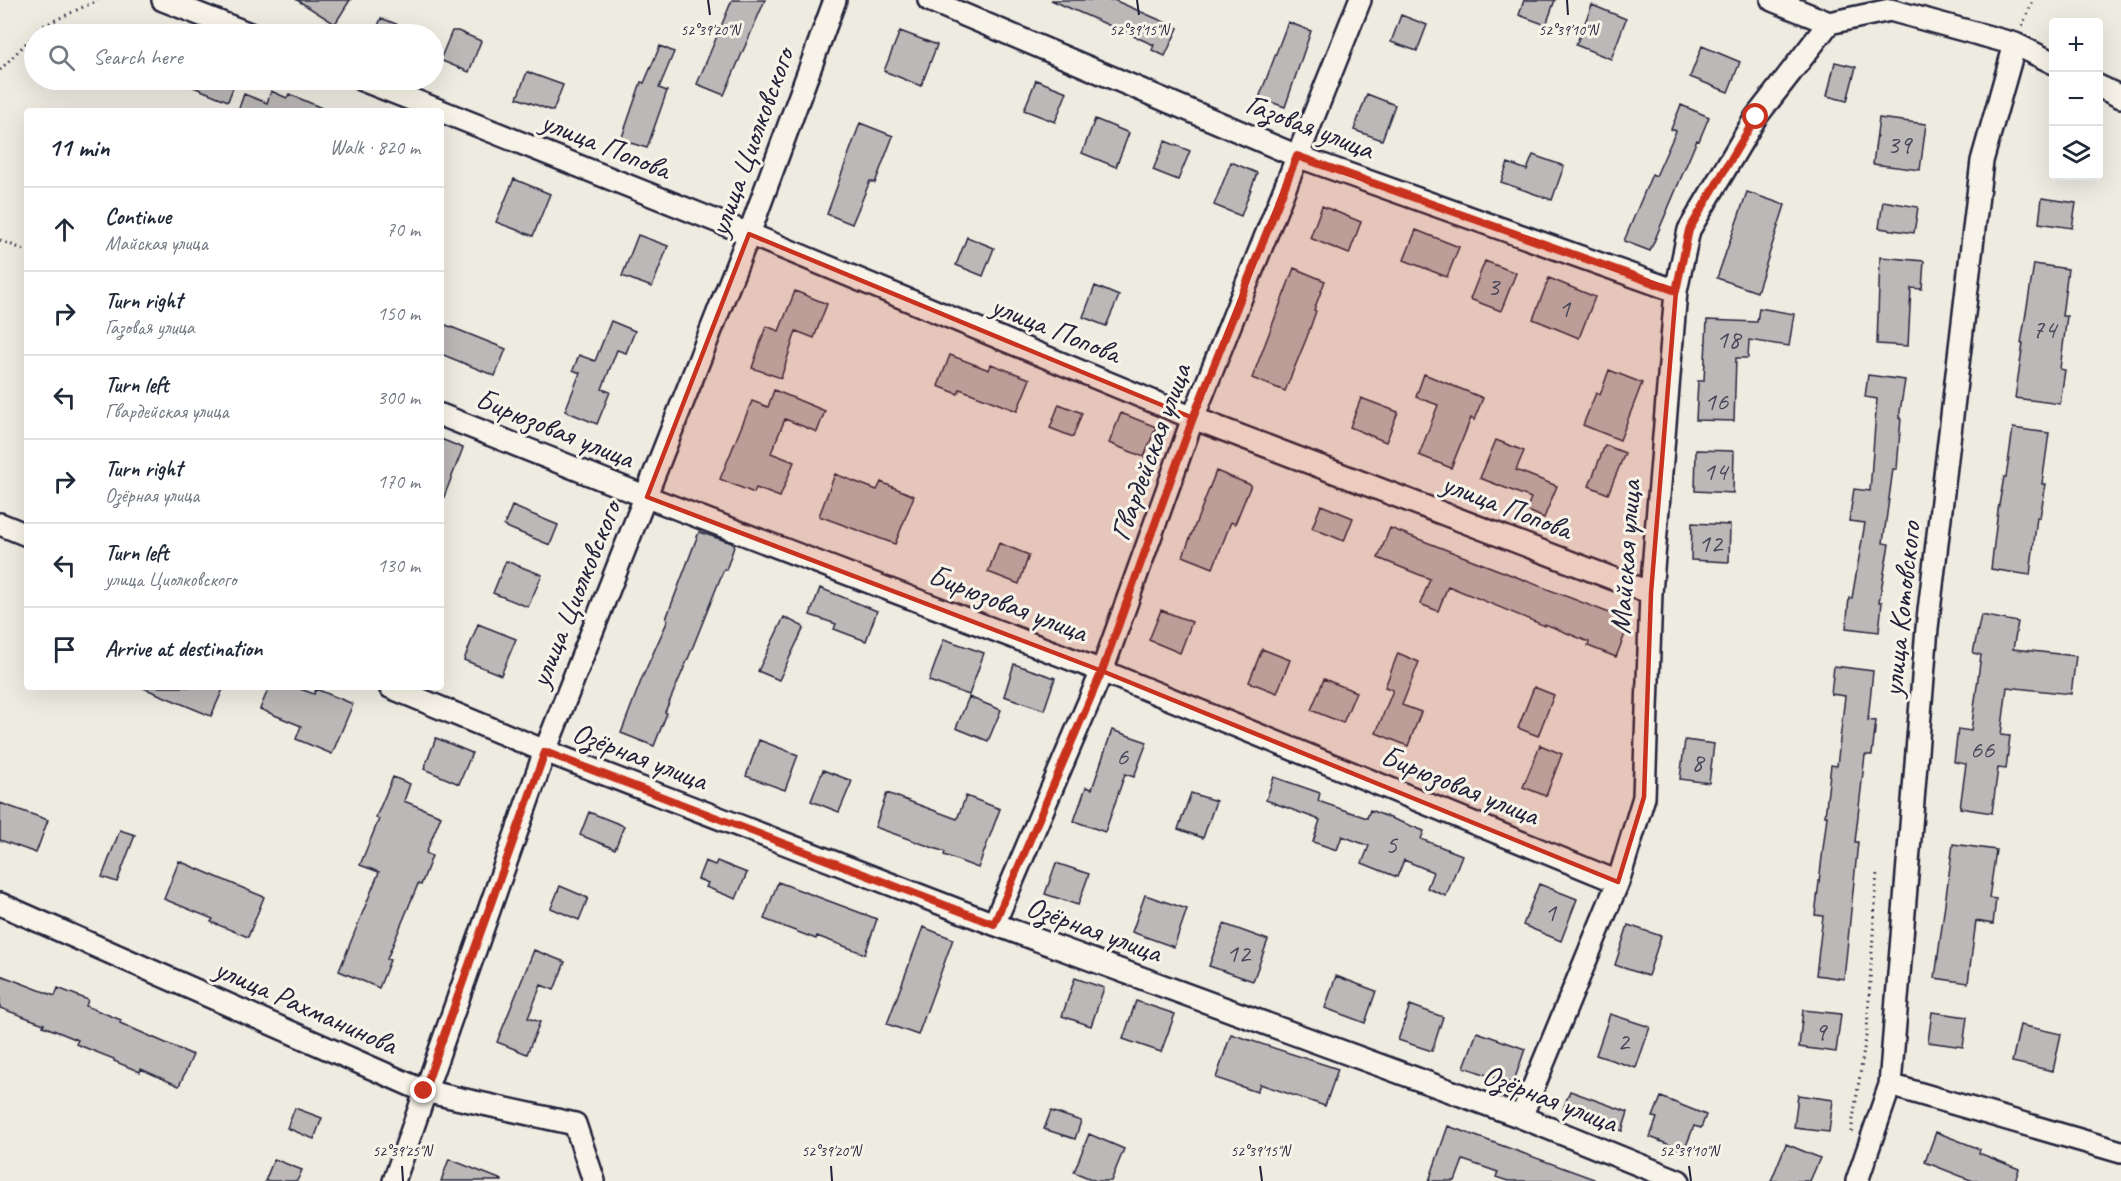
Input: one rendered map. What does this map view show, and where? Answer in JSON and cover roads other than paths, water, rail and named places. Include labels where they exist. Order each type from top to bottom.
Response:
[{"type":"street","points":[[163,0],[224,24]]},
{"type":"street","name":"улица Циолковского","points":[[394,1181],[545,752],[749,234],[835,0]]},
{"type":"street","name":"Газовая улица","points":[[929,0],[1297,156],[1676,291]]},
{"type":"street","name":"Гвардейская улица","points":[[994,924],[1102,671],[1193,418],[1360,0]]},
{"type":"street","points":[[1772,0],[1829,23],[1890,10],[2015,44],[2049,61]]},
{"type":"street","name":"Майская улица","points":[[1521,1117],[1618,882],[1644,797],[1651,593],[1676,291],[1689,230],[1756,117],[1829,23]]},
{"type":"street","name":"улица Котовского","points":[[1857,1181],[1890,1085],[1927,628],[1982,161],[2015,44]]},
{"type":"street","points":[[2103,88],[2121,97]]},
{"type":"street","name":"улица Попова","points":[[387,90],[433,108]]},
{"type":"street","name":"улица Попова","points":[[444,112],[749,234],[1193,418],[1651,593]]},
{"type":"street","name":"Бирюзовая улица","points":[[444,416],[647,497],[1102,671],[1618,882]]},
{"type":"street","points":[[0,524],[24,535]]},
{"type":"street","name":"Озёрная улица","points":[[397,690],[545,752],[994,924],[1521,1117],[1679,1181]]},
{"type":"street","name":"улица Рахманинова","points":[[0,904],[424,1091],[575,1124],[594,1181]]},
{"type":"street","points":[[1890,1085],[2121,1152]]}]
